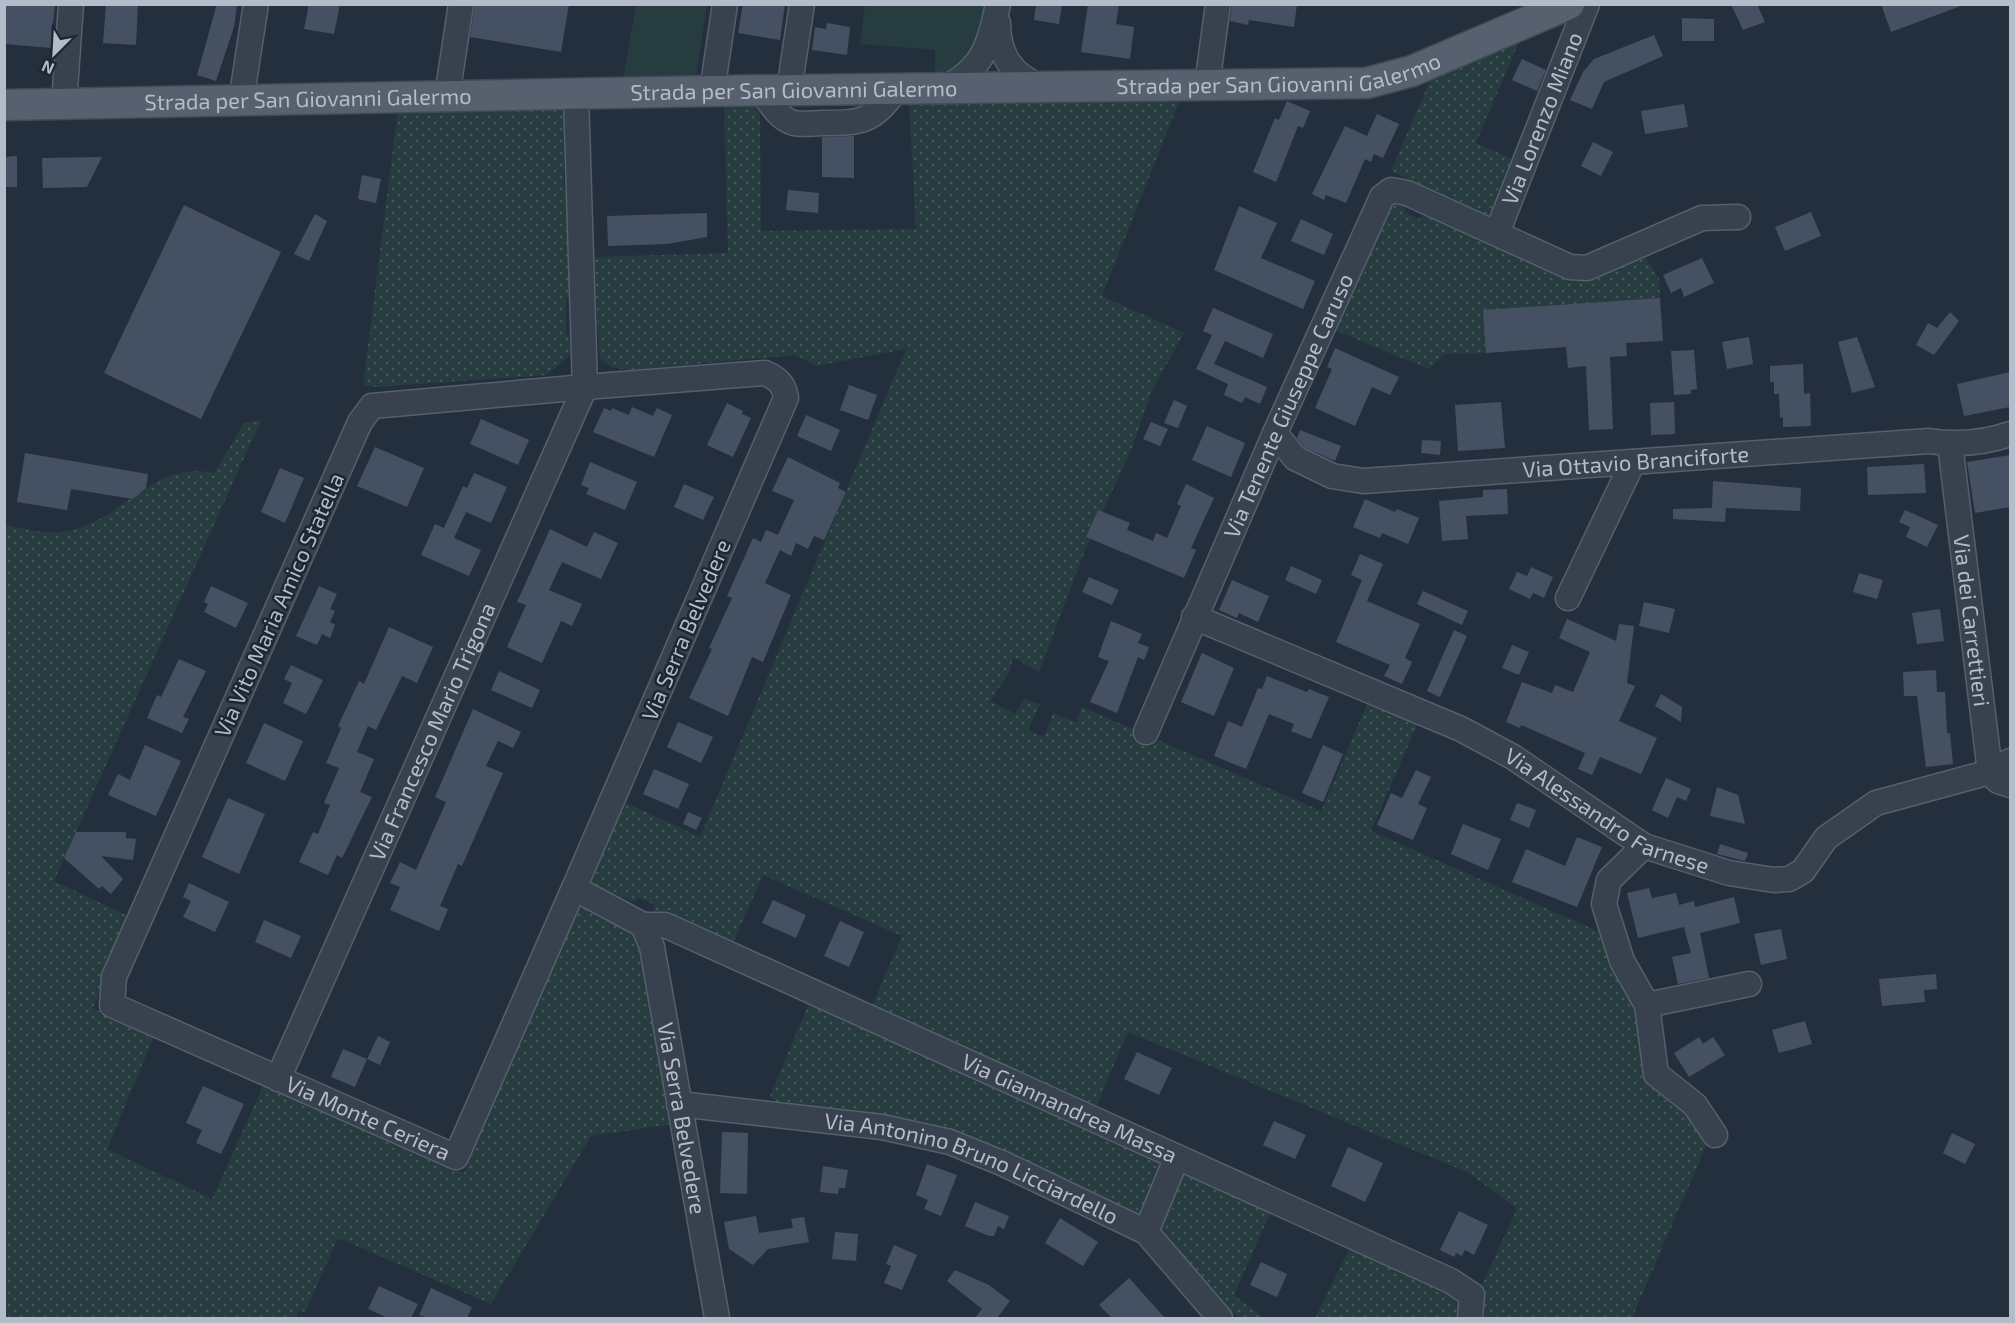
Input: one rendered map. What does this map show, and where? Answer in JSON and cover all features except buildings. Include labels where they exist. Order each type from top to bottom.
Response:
[{"type":"main road","name":"Strada per San Giovanni Galermo","points":[[4,105],[776,90],[1350,84],[1387,79],[1569,4]]},
{"type":"street","points":[[64,104],[71,4]]},
{"type":"street","points":[[241,101],[256,4]]},
{"type":"street","points":[[447,96],[461,4]]},
{"type":"street","points":[[712,91],[725,4]]},
{"type":"street","points":[[776,90],[802,4]]},
{"type":"street","points":[[1207,85],[1218,4]]},
{"type":"street","name":"Via Lorenzo Miano","points":[[1497,233],[1587,4]]},
{"type":"street","points":[[989,88],[997,68],[992,50],[998,5]]},
{"type":"street","points":[[992,50],[1026,81],[1041,87]]},
{"type":"street","points":[[945,88],[962,80],[992,50]]},
{"type":"street","points":[[576,94],[585,387]]},
{"type":"street","name":"Via Tenente Giuseppe Caruso","points":[[1146,732],[1194,616],[1382,197],[1391,190],[1407,193],[1570,267],[1587,268],[1702,218],[1738,217]]},
{"type":"street","name":"Via Serra Belvedere","points":[[574,888],[786,398],[784,387],[777,378],[765,373],[585,387]]},
{"type":"street","name":"Via Vito Maria Amico Statella","points":[[112,1005],[114,977],[360,422],[372,406],[585,387]]},
{"type":"street","name":"Via Francesco Mario Trigona","points":[[278,1079],[585,387]]},
{"type":"street","name":"Via Ottavio Branciforte","points":[[1275,433],[1296,458],[1332,476],[1363,481],[1929,441],[1950,444],[1994,440],[2010,434]]},
{"type":"street","name":"Via dei Carrettieri","points":[[1950,444],[2000,767]]},
{"type":"street","points":[[1568,598],[1633,462]]},
{"type":"street","name":"Via Alessandro Farnese","points":[[1194,616],[1461,729],[1513,757],[1644,846],[1729,873],[1774,880],[1790,879],[1803,870],[1826,838],[1876,803],[2000,767]]},
{"type":"street","points":[[2000,767],[1998,781],[2010,785]]},
{"type":"street","points":[[1644,846],[1609,880],[1605,904],[1622,961],[1647,1005],[1656,1074],[1695,1105],[1715,1135]]},
{"type":"street","points":[[574,888],[643,925]]},
{"type":"street","name":"Via Monte Ceriera","points":[[112,1005],[456,1157],[574,888]]},
{"type":"street","name":"Via Serra Belvedere","points":[[643,925],[652,947],[717,1318]]},
{"type":"street","name":"Via Giannandrea Massa","points":[[643,925],[665,925],[1451,1281],[1472,1295],[1470,1318]]},
{"type":"street","points":[[1647,1005],[1749,984]]},
{"type":"street","name":"Via Antonino Bruno Licciardello","points":[[679,1104],[882,1127],[950,1142],[1004,1164],[1146,1232],[1220,1318]]},
{"type":"street","points":[[1146,1232],[1177,1157]]},
{"type":"green space","points":[[636,5],[707,5],[695,84],[622,84]]},
{"type":"green space","points":[[865,5],[986,5],[977,42],[972,50],[958,65],[935,80],[935,50],[860,44]]},
{"type":"green space","points":[[1523,32],[1476,143],[1519,162],[1495,221],[1391,171],[1435,69]]},
{"type":"green space","points":[[1181,97],[1102,296],[1184,333],[1152,390],[1132,448],[1087,545],[1039,672],[1013,657],[1009,673],[990,701],[1015,714],[1024,699],[1040,704],[1028,730],[1044,737],[1053,713],[1076,722],[1082,707],[1321,811],[1369,700],[1418,723],[1371,831],[1602,933],[1627,995],[1686,1110],[1709,1139],[1632,1318],[1486,1318],[1476,1290],[1466,1280],[1483,1283],[1517,1209],[1469,1173],[1128,1032],[1096,1107],[871,1008],[902,936],[763,875],[732,945],[655,912],[653,904],[639,898],[633,902],[593,884],[591,877],[626,803],[700,837],[906,349],[816,366],[796,355],[628,370],[615,368],[605,363],[599,356],[594,257],[728,253],[724,106],[756,106],[760,116],[761,231],[916,229],[909,102]]},
{"type":"green space","points":[[559,105],[564,111],[564,187],[568,188],[569,297],[566,298],[566,335],[571,337],[570,355],[547,375],[376,387],[363,385],[398,109]]},
{"type":"green space","points":[[1405,201],[1405,212],[1419,219],[1429,212],[1551,269],[1643,253],[1659,279],[1660,298],[1484,310],[1486,353],[1444,354],[1429,369],[1332,329],[1391,203]]},
{"type":"green space","points":[[261,420],[54,881],[128,916],[93,1008],[154,1036],[107,1149],[212,1199],[264,1084],[464,1173],[578,906],[597,909],[615,917],[625,924],[634,937],[642,958],[656,1018],[673,1124],[591,1136],[491,1304],[338,1238],[305,1312],[299,1311],[296,1318],[5,1318],[4,525],[38,531],[64,532],[92,523],[156,482],[173,475],[192,471],[214,473],[244,423]]},
{"type":"green space","points":[[809,1003],[1164,1163],[1145,1215],[1138,1218],[1005,1158],[778,1104],[770,1096]]},
{"type":"green space","points":[[1192,1172],[1270,1213],[1234,1295],[1264,1318],[1238,1318],[1157,1233],[1179,1173]]},
{"type":"green space","points":[[1350,1248],[1450,1293],[1463,1308],[1464,1318],[1315,1318]]}]
